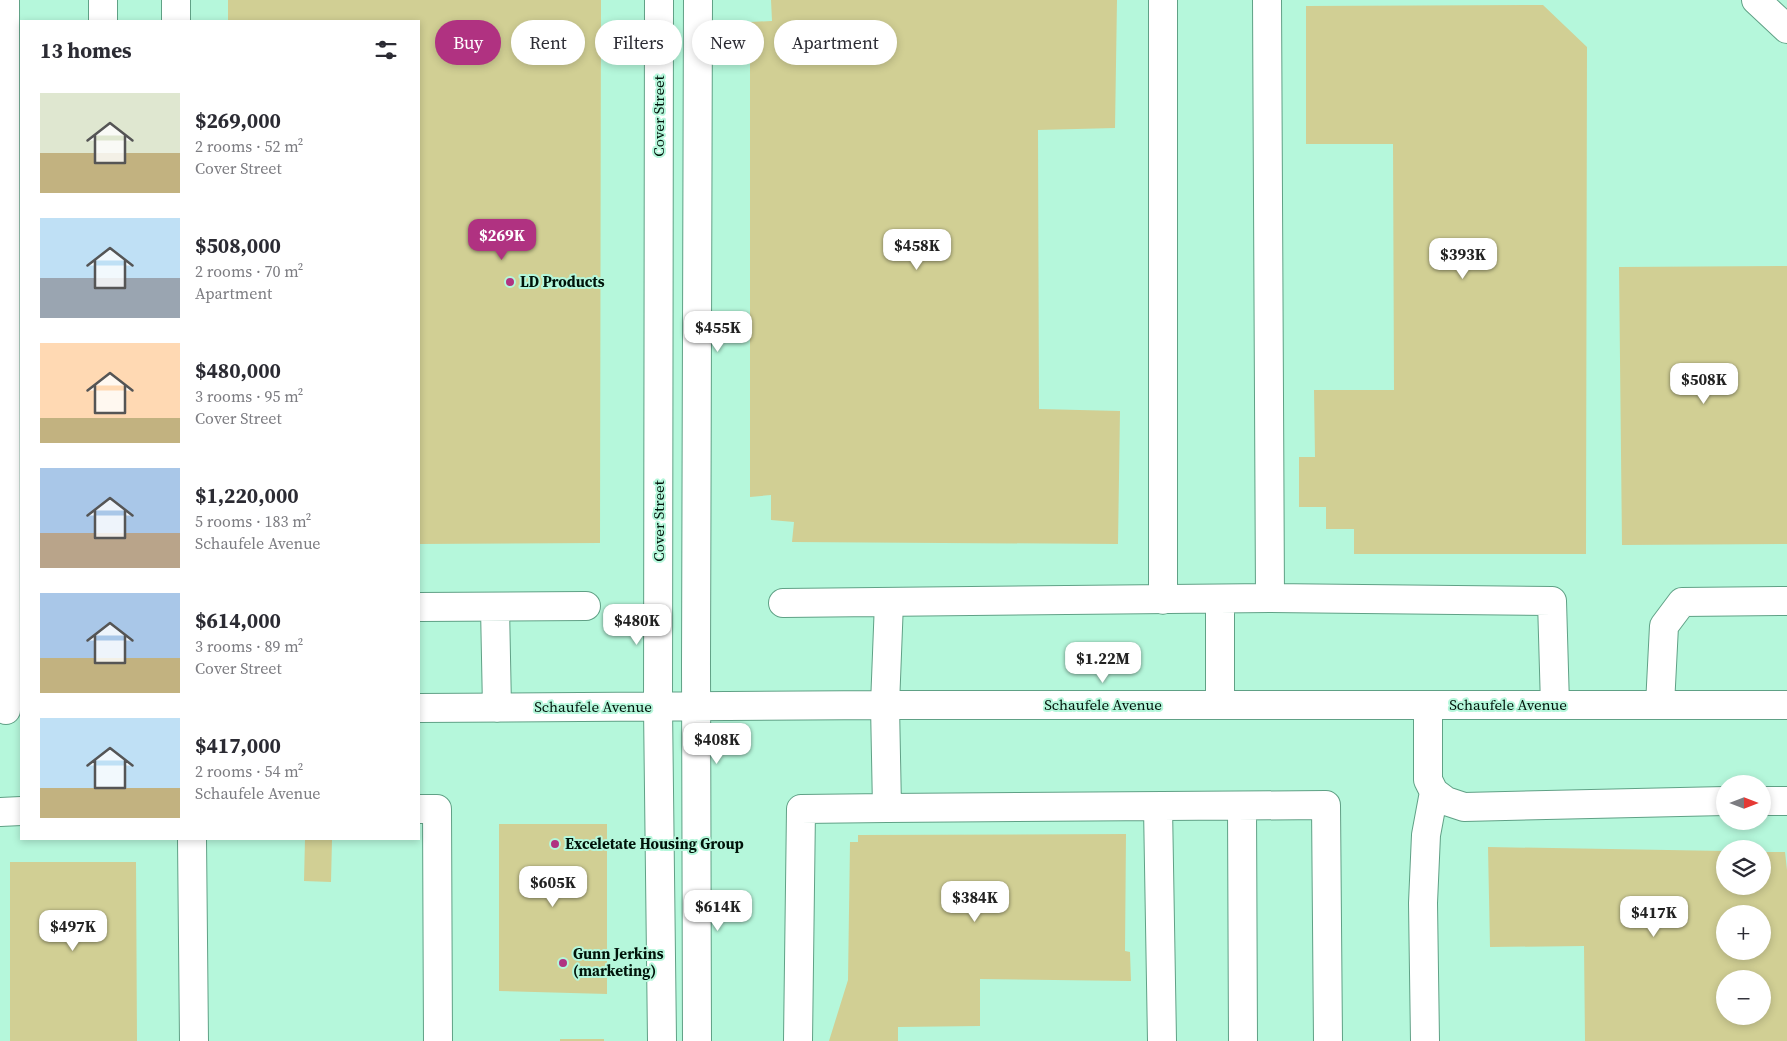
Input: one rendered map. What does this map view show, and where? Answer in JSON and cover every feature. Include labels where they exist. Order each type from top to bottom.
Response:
[{"type":"street","points":[[5,0],[3,595],[9,710]]},
{"type":"street","points":[[103,0],[104,20]]},
{"type":"street","points":[[176,0],[176,20]]},
{"type":"street","name":"Cover Street","points":[[659,0],[658,707],[662,1041]]},
{"type":"street","points":[[697,1041],[698,0]]},
{"type":"street","points":[[1163,0],[1163,600]]},
{"type":"street","points":[[1267,0],[1270,598]]},
{"type":"street","points":[[1756,0],[1787,29]]},
{"type":"street","points":[[783,603],[1270,598],[1552,601],[1555,705]]},
{"type":"street","points":[[1220,599],[1220,705]]},
{"type":"street","points":[[1660,705],[1664,626],[1682,602],[1787,601]]},
{"type":"street","points":[[887,808],[885,705],[888,602]]},
{"type":"street","points":[[420,607],[586,606]]},
{"type":"street","points":[[495,607],[497,708]]},
{"type":"street","name":"Schaufele Avenue","points":[[420,708],[885,705],[1787,705]]},
{"type":"street","points":[[1428,705],[1428,780],[1434,792],[1446,801],[1464,807],[1716,801]]},
{"type":"street","points":[[1425,1041],[1424,874],[1426,835],[1434,792]]},
{"type":"street","points":[[1771,801],[1787,800]]},
{"type":"street","points":[[798,1041],[801,810],[1326,805],[1328,1041]]},
{"type":"street","points":[[1158,807],[1162,1041]]},
{"type":"street","points":[[1242,807],[1244,1041]]},
{"type":"street","points":[[420,809],[437,809],[438,1041]]},
{"type":"street","points":[[0,812],[20,812]]},
{"type":"street","points":[[192,840],[194,1041]]},
{"type":"building","name":"LD Products","points":[[228,0],[601,0],[601,20],[595,20],[595,65],[601,65],[600,543],[420,544],[420,20],[228,20]]},
{"type":"building","points":[[771,0],[1117,0],[1115,128],[1038,130],[1039,409],[1120,411],[1118,544],[792,542],[794,522],[771,520],[771,495],[750,497],[750,65],[764,65],[764,21],[772,21]]},
{"type":"building","points":[[1543,5],[1587,47],[1586,554],[1354,554],[1354,529],[1326,529],[1326,507],[1299,507],[1299,457],[1315,457],[1314,390],[1394,390],[1393,144],[1306,144],[1306,6]]},
{"type":"building","points":[[1787,266],[1787,544],[1622,545],[1619,267]]},
{"type":"building","points":[[499,824],[607,824],[607,994],[499,991]]},
{"type":"building","points":[[1126,834],[1125,951],[1130,952],[1131,981],[980,979],[980,1026],[898,1027],[898,1041],[829,1041],[848,980],[850,842],[858,842],[858,835]]},
{"type":"building","points":[[305,840],[332,840],[331,882],[304,881]]},
{"type":"building","points":[[1488,847],[1716,851],[1716,895],[1771,895],[1771,852],[1785,852],[1787,870],[1787,1041],[1585,1041],[1584,946],[1490,947]]},
{"type":"building","points":[[10,862],[136,862],[137,1041],[10,1041]]},
{"type":"building","points":[[560,1039],[604,1039],[604,1041],[560,1041]]},
{"type":"place","name":"LD Products","points":[[510,282]]},
{"type":"place","name":"Exceletate Housing Group","points":[[555,844]]},
{"type":"place","name":"Gunn Jerkins (marketing)","points":[[563,963]]}]
